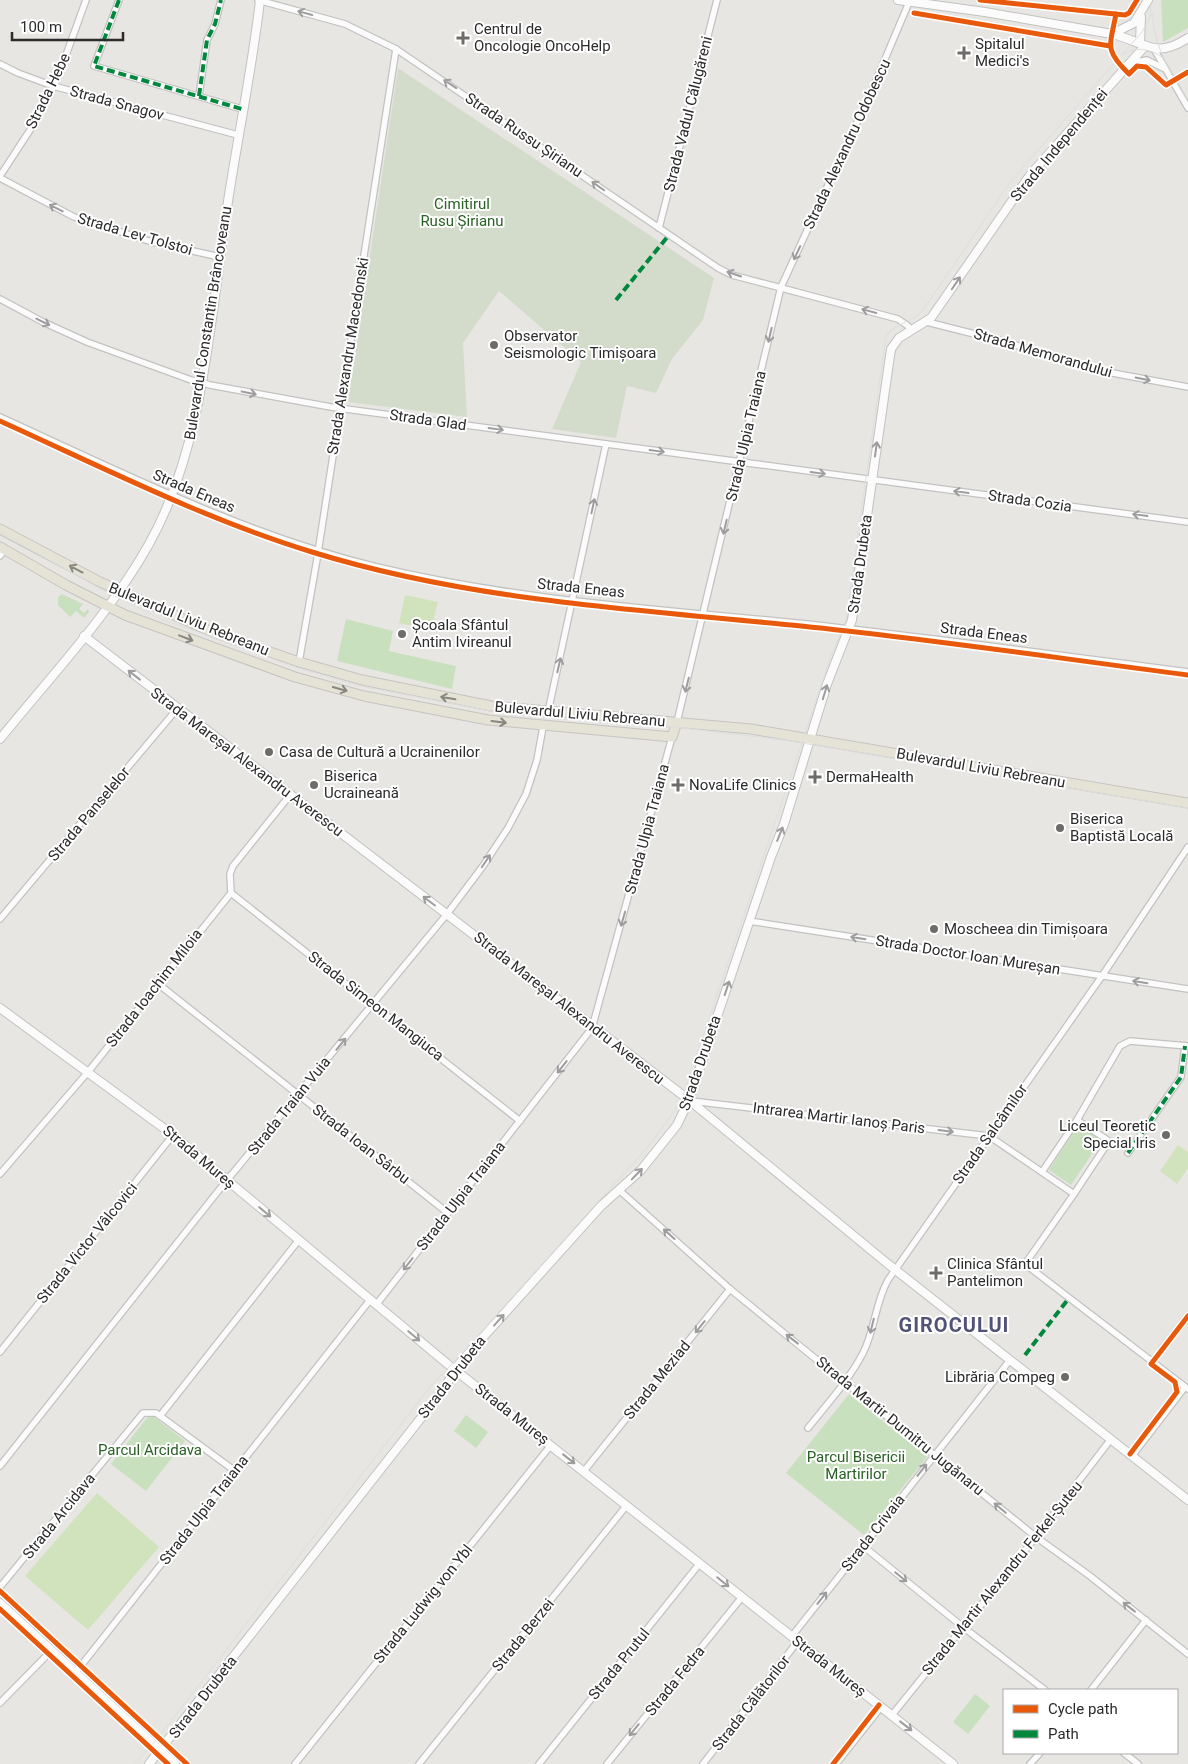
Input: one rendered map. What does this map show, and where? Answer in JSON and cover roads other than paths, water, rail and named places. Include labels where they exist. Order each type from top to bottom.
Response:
[{"type":"main road","name":"Bulevardul Liviu Rebreanu","points":[[0,529],[119,591],[212,632],[299,662],[362,680],[491,706],[750,728],[1188,803]]},
{"type":"main road","name":"Bulevardul Liviu Rebreanu","points":[[2,551],[108,607],[296,677],[364,696],[488,720],[543,727],[672,737]]},
{"type":"main road","name":"Strada Ulpia Traiana","points":[[672,737],[677,722]]},
{"type":"street","name":"Strada Hebe","points":[[0,177],[30,130],[53,86],[86,0]]},
{"type":"street","points":[[119,0],[94,66],[242,109]]},
{"type":"street","points":[[199,96],[207,40],[215,24],[221,0]]},
{"type":"street","name":"Strada Russu Șirianu","points":[[259,0],[345,24],[396,49],[718,268],[732,275],[781,287]]},
{"type":"street","name":"Bulevardul Constantin Brâncoveanu","points":[[0,740],[108,607],[150,543],[172,495],[192,432],[201,383],[259,0]]},
{"type":"street","name":"Strada Vadul Călugăreni","points":[[659,228],[717,0]]},
{"type":"street","points":[[898,0],[910,0],[1112,34],[1154,49],[1174,46],[1188,38]]},
{"type":"street","name":"Strada Alexandru Odobescu","points":[[781,287],[875,83],[910,0]]},
{"type":"street","points":[[1112,34],[1132,25],[1141,14],[1148,0]]},
{"type":"street","points":[[1141,14],[1138,27],[1142,44]]},
{"type":"street","name":"Strada Independenței","points":[[927,322],[1025,182],[1130,63],[1142,44]]},
{"type":"street","name":"Strada Alexandru Macedonski","points":[[299,662],[396,49]]},
{"type":"street","points":[[1154,49],[1188,108]]},
{"type":"street","points":[[1130,63],[1147,60],[1153,61],[1166,70]]},
{"type":"street","name":"Strada Snagov","points":[[0,64],[53,86],[238,135]]},
{"type":"street","name":"Strada Lev Tolstoi","points":[[0,177],[74,217],[152,242],[220,257]]},
{"type":"street","points":[[781,287],[898,319],[908,326],[910,332]]},
{"type":"street","name":"Strada Ulpia Traiana","points":[[677,722],[781,287]]},
{"type":"street","name":"Strada Glad","points":[[0,299],[43,322],[88,342],[201,383],[339,408],[872,480]]},
{"type":"street","name":"Strada Drubeta","points":[[149,1764],[408,1432],[443,1390],[455,1370],[601,1206],[641,1170],[677,1125],[689,1100],[749,921],[784,824],[828,684],[852,620],[888,357],[894,343],[927,322]]},
{"type":"street","name":"Strada Memorandului","points":[[927,322],[1006,342],[1091,368],[1188,387]]},
{"type":"street","name":"Strada Eneas","points":[[0,417],[172,495],[248,527],[318,551],[447,582],[510,594],[848,629],[1188,672]]},
{"type":"street","points":[[548,712],[606,444]]},
{"type":"street","name":"Strada Cozia","points":[[872,480],[1188,522]]},
{"type":"street","name":"Strada Mareșal Alexandru Averescu","points":[[84,636],[447,914],[592,1028],[689,1100],[895,1269],[1188,1500]]},
{"type":"street","name":"Strada Panselelor","points":[[0,919],[177,709]]},
{"type":"street","name":"Strada Traian Vuia","points":[[0,1466],[228,1181],[447,914],[493,851],[526,794],[537,760],[543,727]]},
{"type":"street","name":"Strada Ulpia Traiana","points":[[76,1672],[235,1471],[448,1213],[592,1028],[672,737]]},
{"type":"street","points":[[230,892],[230,874],[233,866],[290,795]]},
{"type":"street","name":"Strada Salcâmilor","points":[[808,1428],[845,1381],[863,1353],[881,1292],[895,1269],[1102,976],[1188,846]]},
{"type":"street","name":"Strada Ioachim Miloia","points":[[0,1174],[88,1072],[230,892]]},
{"type":"street","name":"Strada Simeon Mangiuca","points":[[230,892],[520,1121]]},
{"type":"street","name":"Strada Doctor Ioan Mureșan","points":[[749,921],[1188,989]]},
{"type":"street","name":"Strada Ioan Sârbu","points":[[157,983],[448,1213]]},
{"type":"street","name":"Strada Mureș","points":[[0,1008],[173,1134],[455,1370],[953,1764]]},
{"type":"street","points":[[1042,1172],[1077,1120],[1120,1046],[1130,1041],[1187,1046],[1181,1077],[1128,1153]]},
{"type":"street","name":"Intrarea Martir Ianoș Paris","points":[[689,1100],[988,1136]]},
{"type":"street","points":[[1077,1120],[1109,1141],[1025,1264],[1187,1388],[1132,1456]]},
{"type":"street","name":"Strada Victor Vâlcovici","points":[[0,1352],[173,1134]]},
{"type":"street","points":[[988,1136],[1074,1194]]},
{"type":"street","name":"Strada Martir Dumitru Jugănaru","points":[[619,1190],[730,1289],[1036,1537],[1188,1654]]},
{"type":"street","points":[[235,1471],[160,1416],[298,1240]]},
{"type":"street","name":"Strada Meziad","points":[[584,1471],[730,1289]]},
{"type":"street","points":[[1162,1349],[1188,1316]]},
{"type":"street","name":"Strada Crivaia","points":[[795,1638],[934,1454],[1010,1360]]},
{"type":"street","name":"Strada Arcidava","points":[[0,1587],[139,1417],[148,1411],[160,1416]]},
{"type":"street","name":"Strada Martir Alexandru Ferkel-Șuteu","points":[[892,1715],[1036,1537],[1111,1439]]},
{"type":"street","name":"Strada Ludwig von Ybl","points":[[295,1764],[551,1445]]},
{"type":"street","name":"Strada Berzei","points":[[419,1764],[628,1505]]},
{"type":"street","points":[[863,1546],[1044,1689]]},
{"type":"street","name":"Strada Prutul","points":[[538,1764],[700,1563]]},
{"type":"street","name":"Strada Fedra","points":[[607,1764],[742,1597]]},
{"type":"street","points":[[0,1603],[175,1764]]},
{"type":"street","points":[[1092,1689],[1146,1620]]},
{"type":"street","name":"Strada Călătorilor","points":[[703,1764],[795,1638]]},
{"type":"street","points":[[0,1703],[52,1650]]},
{"type":"street","points":[[836,1764],[881,1707]]},
{"type":"street","points":[[1030,1764],[1039,1754]]},
{"type":"street","points":[[1125,1754],[1138,1764]]},
{"type":"tram line","points":[[134,1764],[158,1738],[429,1388],[637,1159],[673,1113],[683,1096],[830,659],[846,620],[886,336],[894,328],[923,310],[1011,181],[1142,32],[1150,18],[1151,4]]},
{"type":"tram line","points":[[1152,13],[1156,38],[1164,60],[1188,102]]},
{"type":"tram line","points":[[1124,54],[1139,49],[1154,52],[1163,58]]},
{"type":"tram line","points":[[0,532],[97,587],[161,619],[298,668],[361,686],[490,711],[546,718],[666,726],[784,740],[1188,808]]},
{"type":"place","name":"Centrul de Oncologie OncoHelp","points":[[463,38]]},
{"type":"place","name":"Spitalul Medici's","points":[[964,53]]},
{"type":"place","name":"Observator Seismologic Timișoara","points":[[494,345]]},
{"type":"place","name":"Școala Sfântul Antim Ivireanul","points":[[402,634]]},
{"type":"place","name":"Casa de Cultură a Ucrainenilor","points":[[269,752]]},
{"type":"place","name":"DermaHealth","points":[[815,777]]},
{"type":"place","name":"Biserica Ucraineană","points":[[314,785]]},
{"type":"place","name":"NovaLife Clinics","points":[[678,785]]},
{"type":"place","name":"Biserica Baptistă Locală","points":[[1060,828]]},
{"type":"place","name":"Moscheea din Timișoara","points":[[934,929]]},
{"type":"place","name":"Liceul Teoretic Special Iris","points":[[1166,1135]]},
{"type":"place","name":"Clinica Sfântul Pantelimon","points":[[936,1273]]},
{"type":"place","name":"Librăria Compeg","points":[[1065,1377]]},
{"type":"district","name":"GIROCULUI","points":[[954,1325]]},
{"type":"park label","name":"Cimitirul Rusu Șirianu","points":[[462,212]]},
{"type":"park label","name":"Parcul Arcidava","points":[[150,1450]]},
{"type":"park label","name":"Parcul Bisericii Martirilor","points":[[856,1466]]}]
